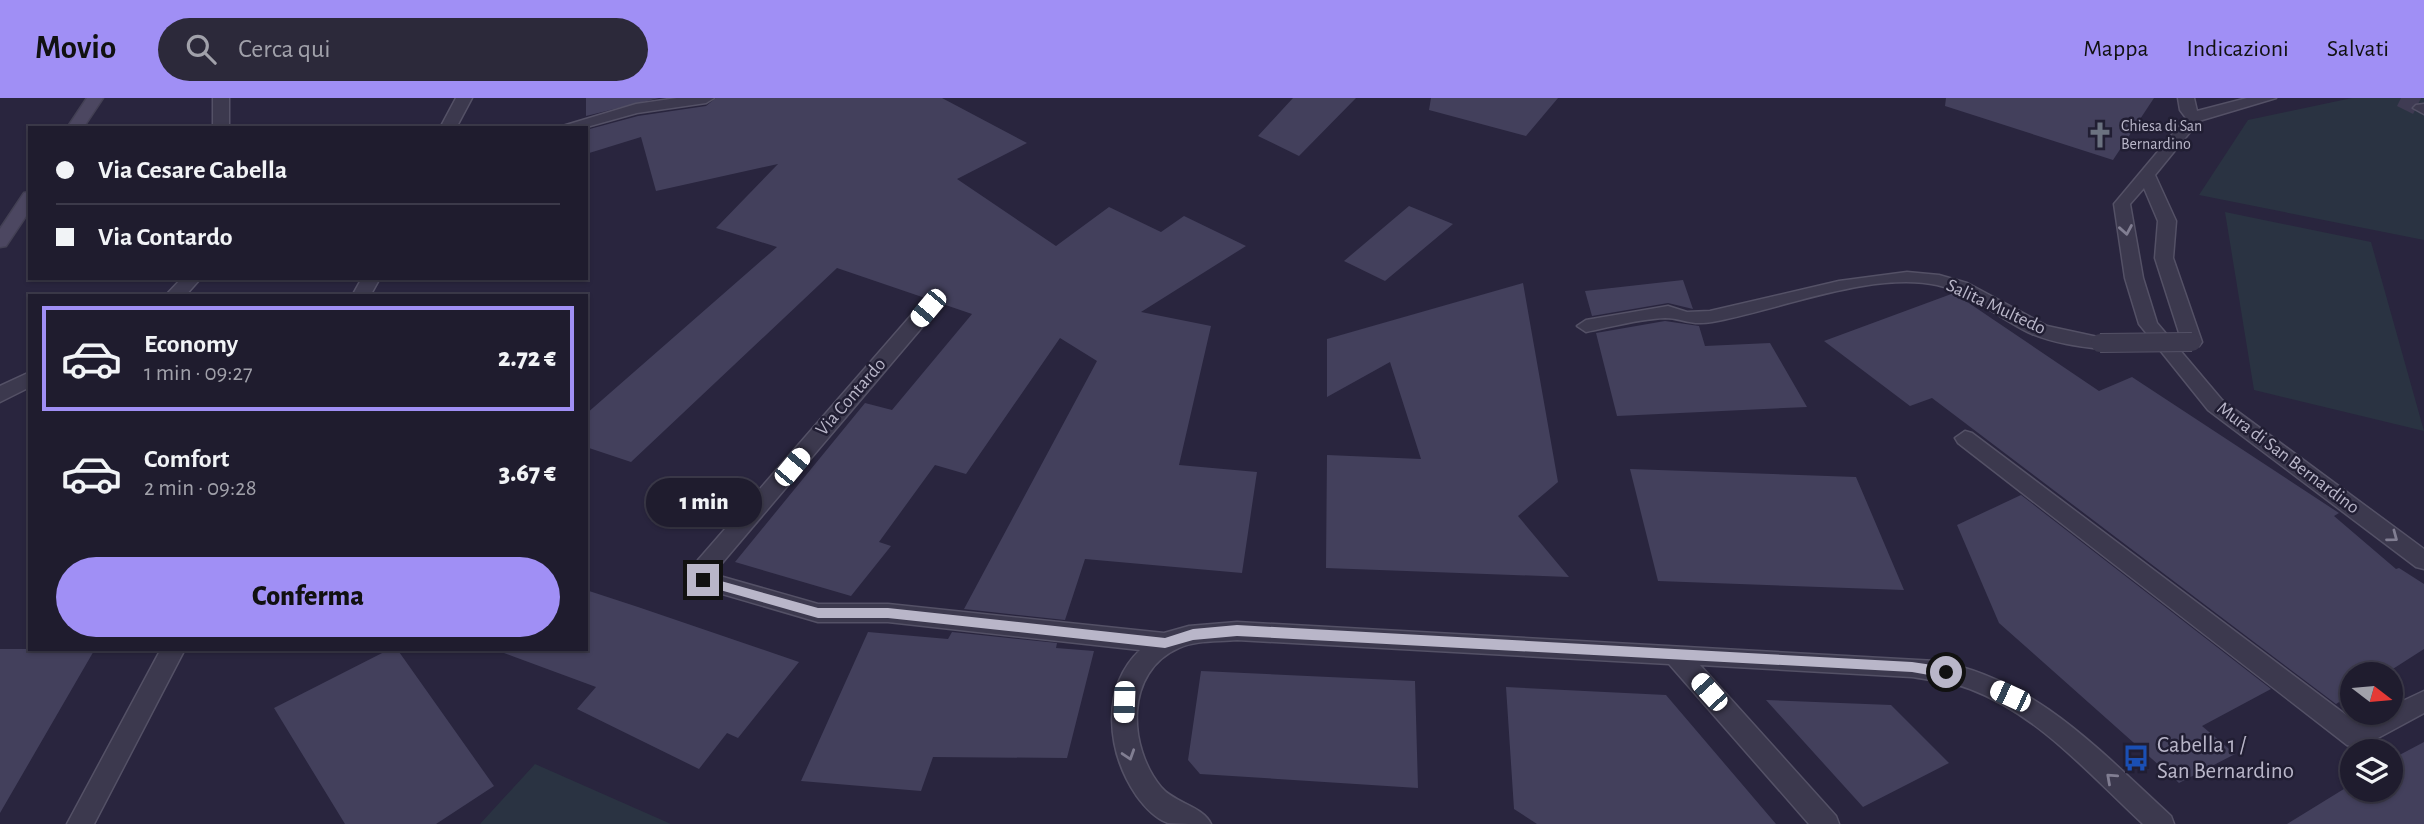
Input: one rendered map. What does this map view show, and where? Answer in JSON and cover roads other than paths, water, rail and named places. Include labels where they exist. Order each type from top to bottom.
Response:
[{"type":"main road","points":[[76,126],[95,98]]},
{"type":"main road","points":[[0,242],[28,200]]},
{"type":"street","points":[[221,98],[221,126]]},
{"type":"street","points":[[450,126],[464,98]]},
{"type":"street","points":[[572,126],[636,109],[706,98]]},
{"type":"street","points":[[2186,98],[2188,110],[2194,118],[2217,109],[2268,98]]},
{"type":"street","name":"Mura di San Bernardino","points":[[2194,118],[2122,204],[2134,278],[2148,324],[2215,405],[2424,561]]},
{"type":"street","name":"Salita Multedo","points":[[1586,326],[1668,312],[1686,318],[1710,317],[1839,286],[1907,277],[1940,280],[1961,286],[2040,330],[2101,343],[2192,342],[2164,258],[2167,221],[2147,175]]},
{"type":"street","points":[[176,294],[190,280]]},
{"type":"street","name":"Via Contardo","points":[[928,308],[706,566],[703,580],[818,613],[888,613],[1165,643]]},
{"type":"street","points":[[0,395],[28,379]]},
{"type":"street","points":[[1965,438],[2356,737],[2424,701]]},
{"type":"street","points":[[1198,824],[1174,813],[1154,799],[1139,778],[1127,755],[1123,729],[1124,702],[1146,657],[1165,643],[1193,635],[1237,631],[1912,667],[1977,681],[2041,716],[2161,824]]},
{"type":"street","points":[[80,824],[172,651]]},
{"type":"street","points":[[1676,655],[1826,824]]},
{"type":"tunnel","points":[[2401,98],[2421,108]]},
{"type":"place","name":"Chiesa di San Bernardino","points":[[2100,135]]},
{"type":"place","name":"Cabella 1 / San Bernardino","points":[[2136,758]]}]
